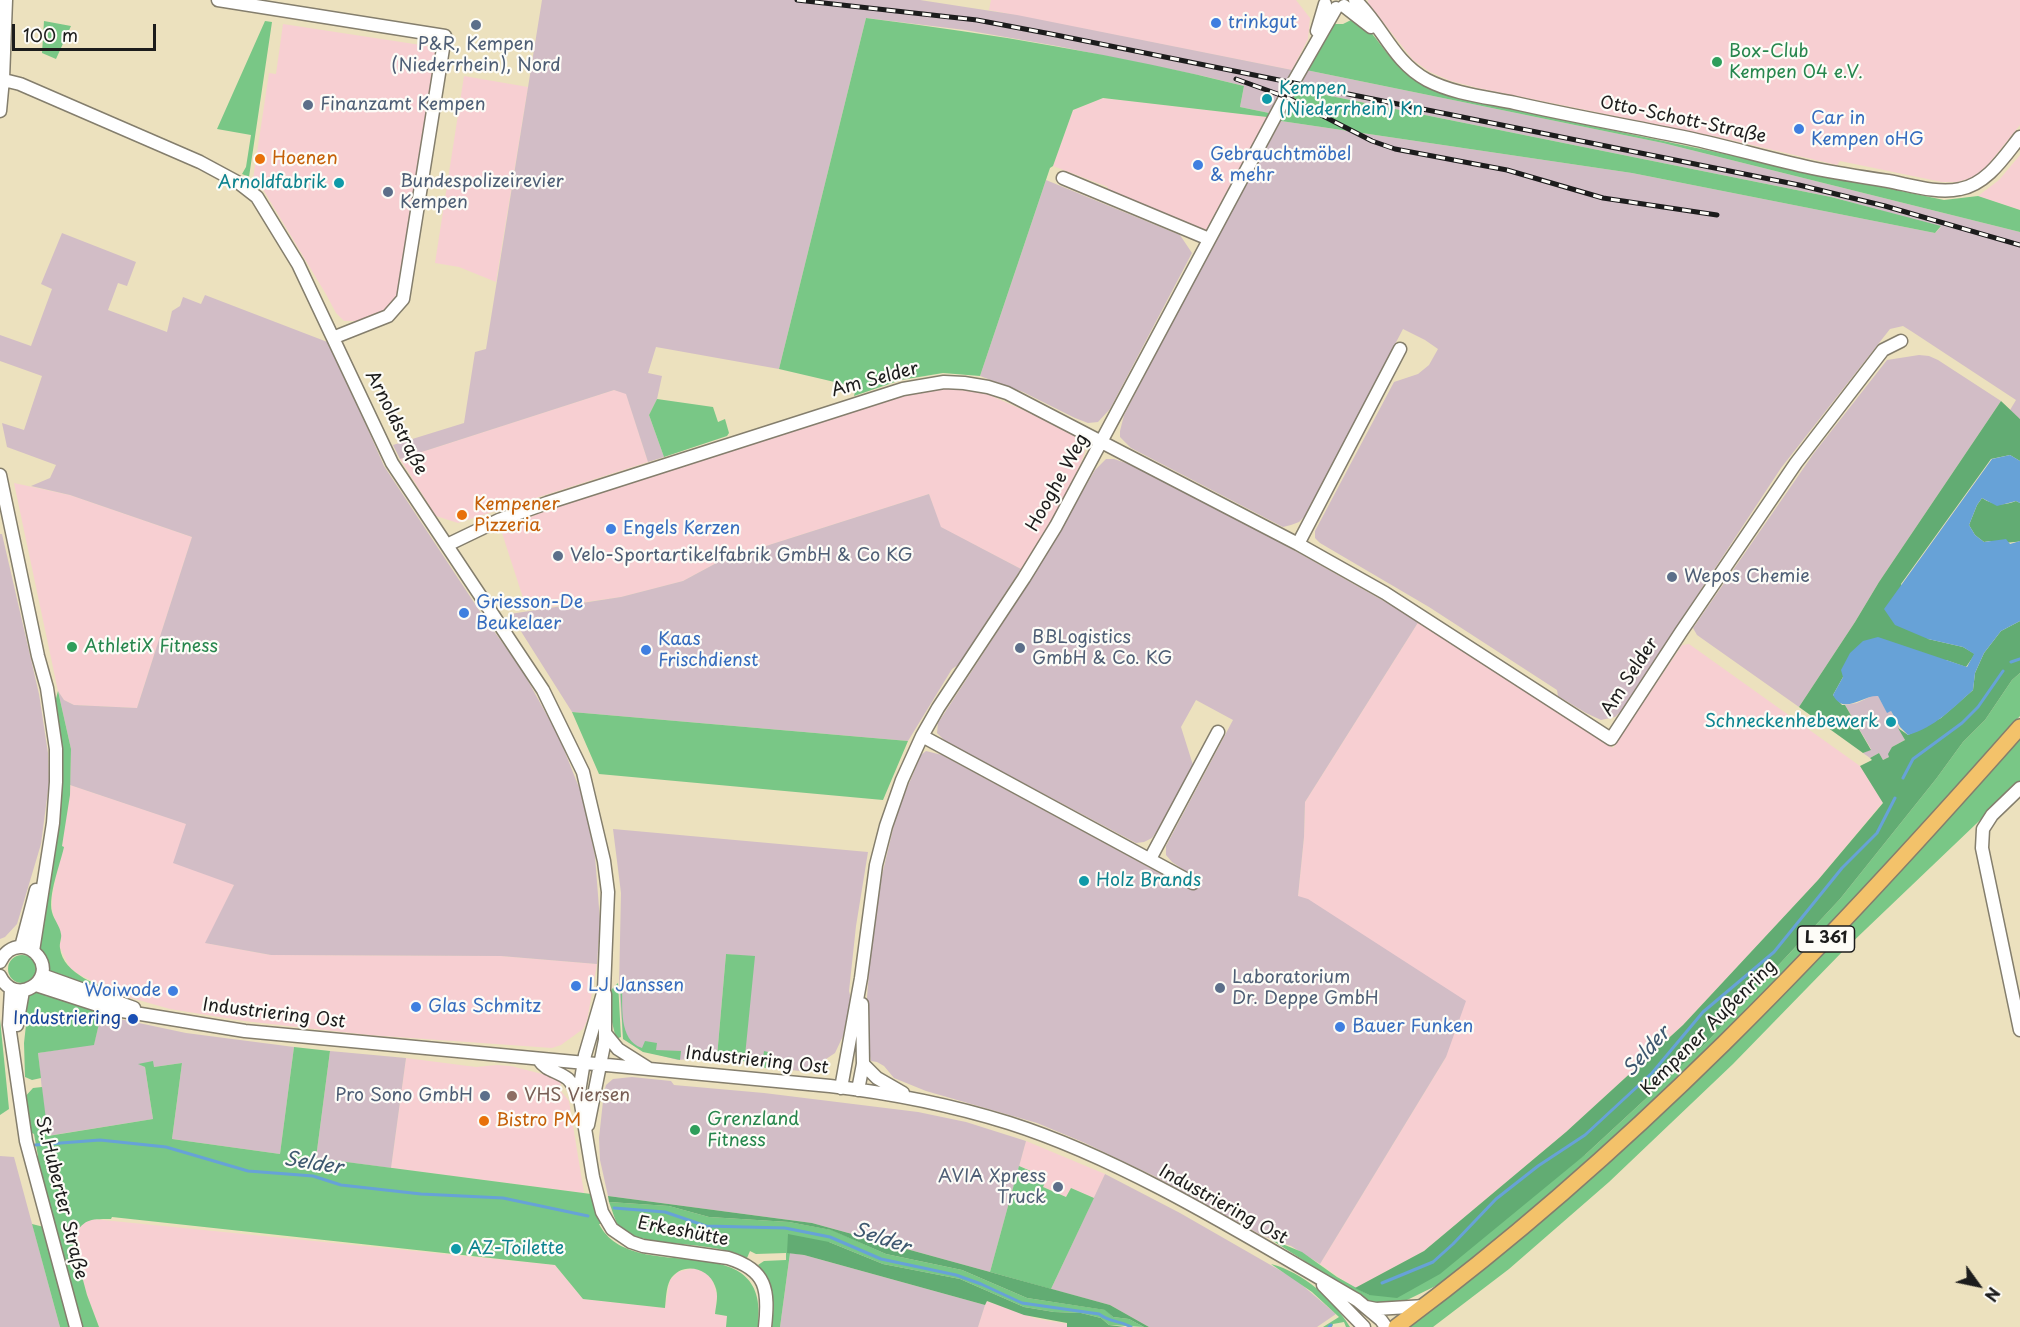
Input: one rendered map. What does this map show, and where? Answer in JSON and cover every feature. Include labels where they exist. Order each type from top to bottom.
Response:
[{"type":"main road","name":"Kempener Außenring","points":[[1396,1327],[1495,1252],[1664,1101],[1832,932],[2020,727]]},
{"type":"street","points":[[0,111],[6,0]]},
{"type":"street","points":[[218,0],[445,36],[403,300],[388,316],[335,337]]},
{"type":"street","name":"Otto-Schott-Straße","points":[[1339,3],[1373,19],[1403,63],[1416,74],[1433,83],[1463,93],[1690,138],[1810,167],[1923,188],[1959,190],[1980,180],[2001,161],[2020,137]]},
{"type":"street","name":"Hooghe Weg","points":[[841,1088],[861,978],[879,855],[894,801],[922,736],[1042,549],[1339,3]]},
{"type":"street","name":"Arnoldstraße","points":[[2,79],[20,84],[200,162],[246,187],[257,197],[270,216],[298,264],[335,337],[392,463],[543,690],[584,772],[608,891],[604,990],[605,1033],[599,1065]]},
{"type":"street","points":[[1063,178],[1209,239]]},
{"type":"street","name":"Am Selder","points":[[447,545],[500,520],[547,503],[847,406],[923,384],[944,382],[988,387],[1007,393],[1298,544],[1423,616],[1611,740],[1796,463],[1883,350],[1901,341]]},
{"type":"street","points":[[1298,544],[1400,349]]},
{"type":"street","points":[[0,475],[56,749],[53,823],[27,949]]},
{"type":"street","points":[[1150,859],[1218,732]]},
{"type":"street","points":[[922,736],[1193,883]]},
{"type":"street","points":[[2020,788],[1992,814],[1983,829],[1982,848],[2020,1030]]},
{"type":"street","points":[[0,976],[3,983],[17,990],[39,980],[42,964],[27,949],[11,949],[1,958]]},
{"type":"street","name":"Hooghe Weg","points":[[858,1090],[863,1064],[861,978]]},
{"type":"street","name":"Industriering Ost","points":[[39,980],[110,1009],[245,1031],[841,1088],[912,1099],[972,1112],[1066,1144],[1158,1188],[1366,1307],[1386,1327]]},
{"type":"street","name":"St.Huberter Straße","points":[[17,990],[9,1025],[26,1141],[76,1327]]},
{"type":"street","name":"Arnoldstraße","points":[[583,1064],[604,990]]},
{"type":"street","points":[[605,1033],[618,1049],[649,1069]]},
{"type":"street","points":[[538,1060],[543,1067],[570,1081],[580,1095]]},
{"type":"street","name":"Erkeshütte","points":[[583,1064],[580,1095],[592,1177],[599,1203],[612,1230],[631,1242],[643,1246],[728,1258],[741,1262],[758,1276],[764,1285],[768,1303],[765,1327]]},
{"type":"street","points":[[863,1064],[877,1078],[912,1099]]},
{"type":"street","name":"Erkeshütte","points":[[586,1132],[599,1065]]},
{"type":"street","name":"Industriering Ost","points":[[1316,1278],[1364,1327]]},
{"type":"street","points":[[1366,1307],[1376,1309],[1425,1306]]},
{"type":"shaded area","points":[[542,0],[920,0],[1017,15],[1292,70],[1269,113],[1240,107],[1244,86],[1203,76],[965,30],[866,18],[779,369],[656,347],[648,373],[662,376],[657,399],[649,415],[664,457],[648,462],[626,394],[614,390],[400,459],[393,445],[464,423],[475,352],[486,349]]},
{"type":"shaded area","points":[[991,0],[1296,0],[1310,18],[1308,39],[1292,70],[989,10]]},
{"type":"shaded area","points":[[1368,0],[2020,0],[2020,125],[1987,166],[1974,177],[1957,182],[1942,182],[1840,161],[1837,165],[1718,137],[1451,81],[1430,72],[1413,60],[1368,3]]},
{"type":"shaded area","points":[[283,24],[434,47],[437,57],[398,295],[388,309],[359,321],[344,321],[336,313],[258,181],[253,179],[269,73],[276,74]]},
{"type":"shaded area","points":[[1306,70],[1663,143],[2020,232],[2020,419],[2010,410],[2016,400],[1903,326],[1890,329],[1781,468],[1621,711],[1615,717],[1601,720],[1586,713],[1558,696],[1557,690],[1429,607],[1315,538],[1315,531],[1394,382],[1418,374],[1429,365],[1438,349],[1425,340],[1403,329],[1305,516],[1299,522],[1291,525],[1283,527],[1279,525],[1131,448],[1120,437],[1124,415],[1281,121],[1632,173],[1935,233],[1941,227],[1831,197],[1296,89]]},
{"type":"shaded area","points":[[464,76],[528,87],[496,282],[459,267],[435,263]]},
{"type":"shaded area","points":[[1103,98],[1267,117],[1206,230],[1107,191],[1108,187],[1053,166],[1073,110]]},
{"type":"shaded area","points":[[2020,155],[2020,210],[1978,196],[1999,180]]},
{"type":"shaded area","points":[[1046,180],[1180,235],[1192,253],[1110,409],[1098,422],[1088,423],[1075,418],[1023,392],[980,376]]},
{"type":"shaded area","points":[[62,233],[136,262],[127,286],[118,283],[108,310],[167,332],[172,311],[180,306],[183,297],[201,304],[205,295],[330,343],[384,466],[483,616],[522,670],[559,737],[582,795],[595,856],[600,921],[597,964],[501,956],[271,955],[205,943],[234,885],[173,863],[186,824],[70,785],[71,749],[58,691],[64,700],[74,705],[137,708],[192,537],[70,495],[31,486],[50,478],[56,465],[7,447],[2,423],[24,430],[42,376],[0,361],[0,335],[31,346],[52,289],[41,284]]},
{"type":"shaded area","points":[[1919,355],[1938,360],[2001,401],[1879,582],[1799,707],[1697,635],[1693,628],[1814,453],[1887,360]]},
{"type":"shaded area","points":[[948,388],[987,394],[1030,413],[1082,442],[1085,451],[1081,463],[1059,507],[1021,569],[940,527],[929,494],[722,560],[683,581],[621,597],[527,610],[501,530],[540,513],[899,397]]},
{"type":"shaded area","points":[[614,390],[626,393],[648,462],[458,523],[436,516],[400,459]]},
{"type":"shaded area","points":[[1106,459],[1129,464],[1276,540],[1419,621],[1305,802],[1298,896],[1308,899],[1466,1001],[1446,1057],[1320,1264],[1291,1246],[1263,1236],[1154,1176],[1085,1143],[1037,1123],[926,1091],[894,1078],[884,1066],[871,1061],[867,997],[871,947],[882,875],[897,812],[921,755],[926,751],[942,755],[1187,888],[1194,877],[1172,862],[1166,855],[1166,846],[1233,720],[1196,700],[1181,727],[1193,765],[1152,838],[1136,843],[945,741],[937,733],[938,723],[1029,583],[1095,470]]},
{"type":"shaded area","points":[[14,483],[70,495],[192,537],[137,708],[74,705],[64,700],[58,691]]},
{"type":"shaded area","points":[[929,494],[941,527],[1021,569],[958,665],[952,669],[908,741],[572,712],[510,614],[621,597],[683,581],[722,560]]},
{"type":"shaded area","points":[[0,534],[2,534],[39,694],[48,753],[49,783],[41,844],[17,924],[5,937],[0,939]]},
{"type":"shaded area","points":[[1419,621],[1613,748],[1682,645],[1689,644],[1860,766],[1883,802],[1818,880],[1683,1025],[1566,1132],[1424,1251],[1355,1288],[1320,1264],[1446,1057],[1298,896],[1305,802]]},
{"type":"shaded area","points":[[1872,696],[1878,696],[1887,712],[1891,711],[1905,740],[1892,747],[1889,757],[1883,760],[1879,753],[1870,758],[1863,753],[1871,749],[1845,705],[1857,703]]},
{"type":"shaded area","points":[[70,785],[187,824],[234,885],[206,943],[271,955],[501,956],[597,964],[587,1021],[583,1029],[561,1045],[552,1048],[369,1035],[244,1021],[170,1009],[121,995],[70,968],[59,946],[61,940],[52,910],[52,897]]},
{"type":"shaded area","points":[[613,829],[868,852],[856,926],[849,991],[851,999],[843,1036],[835,1053],[814,1067],[801,1071],[769,1068],[744,1061],[754,957],[726,954],[717,1057],[678,1060],[643,1051],[623,1039],[619,986],[621,893]]},
{"type":"shaded area","points":[[101,1015],[186,1033],[294,1047],[280,1154],[172,1139],[182,1063],[154,1067],[139,1064],[145,1067],[153,1119],[47,1136],[38,1053],[94,1044]]},
{"type":"shaded area","points":[[330,1051],[406,1058],[391,1168],[316,1158]]},
{"type":"shaded area","points":[[406,1058],[476,1067],[511,1066],[546,1075],[561,1082],[560,1090],[569,1101],[584,1193],[391,1168]]},
{"type":"shaded area","points":[[632,1077],[671,1081],[674,1085],[764,1093],[918,1112],[966,1122],[1026,1141],[990,1272],[812,1223],[608,1196],[600,1160],[599,1138],[604,1092],[606,1085],[613,1079]]},
{"type":"shaded area","points":[[1026,1141],[1105,1174],[1094,1198],[1071,1188],[1066,1197],[1043,1187],[1046,1177],[1019,1166]]},
{"type":"shaded area","points":[[0,1156],[14,1157],[60,1327],[0,1327]]},
{"type":"shaded area","points":[[1105,1174],[1180,1213],[1295,1279],[1336,1314],[1317,1327],[1149,1327],[1110,1305],[1051,1289]]},
{"type":"shaded area","points":[[93,1219],[555,1265],[583,1299],[665,1308],[670,1280],[678,1272],[694,1268],[705,1272],[712,1279],[717,1295],[715,1314],[727,1316],[726,1327],[99,1327],[87,1295],[72,1239],[83,1223]]},
{"type":"shaded area","points":[[790,1253],[985,1305],[978,1327],[780,1327]]},
{"type":"shaded area","points":[[986,1301],[1037,1319],[1068,1324],[1067,1327],[978,1327]]},
{"type":"green space","points":[[866,18],[1056,46],[1244,86],[1240,107],[1269,113],[1267,117],[1103,98],[1073,110],[1053,166],[1050,168],[980,376],[943,373],[901,380],[854,396],[856,387],[779,369]]},
{"type":"green space","points":[[1355,18],[1366,27],[1400,67],[1424,82],[1459,98],[1944,200],[1978,196],[2020,210],[2020,232],[1663,143],[1306,70],[1331,24],[1343,24]]},
{"type":"green space","points":[[44,21],[71,26],[56,59],[42,53]]},
{"type":"green space","points":[[265,21],[272,22],[249,177],[242,174],[246,167],[251,135],[217,129]]},
{"type":"green space","points":[[1296,89],[1831,197],[1941,226],[1935,233],[1632,173],[1279,120]]},
{"type":"green space","points":[[657,399],[713,407],[718,422],[725,419],[729,433],[727,436],[664,457],[649,415]]},
{"type":"green space","points":[[2001,401],[2020,419],[2020,461],[2010,455],[1991,459],[1901,584],[1928,639],[1963,647],[1975,654],[1966,667],[1946,660],[1843,677],[1833,695],[1842,705],[1845,705],[1871,750],[1863,753],[1799,707],[1879,582]]},
{"type":"green space","points":[[1982,498],[1999,504],[2016,501],[2020,503],[2020,541],[1984,542],[1975,535],[1969,525]]},
{"type":"green space","points":[[2020,621],[2020,673],[2012,680],[1985,720],[1963,742],[1840,899],[1706,1043],[1586,1154],[1440,1274],[1397,1298],[1369,1295],[1355,1288],[1424,1251],[1566,1132],[1683,1025],[1818,880],[1883,803],[1860,766],[1872,760],[1870,758],[1879,753],[1883,760],[1889,757],[1888,754],[1892,747],[1905,740],[1898,728],[1908,735],[1941,718],[1973,690],[1975,673],[1984,653],[2001,631]]},
{"type":"green space","points":[[2020,673],[2020,716],[1924,825],[1799,959],[1603,1150],[1462,1273],[1405,1301],[1388,1306],[1369,1302],[1270,1239],[1302,1252],[1337,1277],[1369,1295],[1586,1154],[1706,1043],[1840,899],[1963,742],[1985,720],[2012,680]]},
{"type":"green space","points":[[58,691],[71,749],[70,795],[62,846],[64,847],[52,897],[52,912],[60,931],[63,957],[68,965],[84,978],[121,995],[112,996],[50,971],[39,950],[44,908],[54,706]]},
{"type":"green space","points":[[572,712],[908,741],[883,800],[599,774]]},
{"type":"green space","points":[[2020,735],[2020,782],[1844,950],[1733,1064],[1609,1182],[1509,1269],[1433,1327],[1407,1327],[1468,1281],[1557,1205]]},
{"type":"green space","points":[[726,954],[755,956],[745,1056],[763,1058],[764,1051],[768,1052],[766,1068],[733,1058],[717,1057]]},
{"type":"green space","points":[[22,955],[32,959],[36,969],[32,979],[22,983],[12,979],[8,969],[12,959]]},
{"type":"green space","points":[[618,983],[621,1037],[616,1039],[612,1022],[610,991]]},
{"type":"green space","points":[[620,983],[631,983],[622,985],[623,1021],[629,1038],[642,1048],[645,1041],[657,1043],[656,1050],[681,1051],[680,1060],[643,1052],[623,1039]]},
{"type":"green space","points":[[37,990],[46,992],[45,996],[98,1011],[101,1015],[94,1045],[38,1053],[41,1078],[32,1080],[25,1077],[24,1043],[27,1016],[20,1016],[28,995]]},
{"type":"green space","points":[[0,1019],[9,1109],[0,1115]]},
{"type":"green space","points":[[294,1047],[330,1051],[316,1158],[591,1194],[602,1224],[599,1224],[616,1243],[640,1253],[723,1265],[744,1275],[757,1295],[758,1327],[726,1327],[727,1316],[715,1314],[717,1293],[712,1280],[707,1274],[694,1269],[681,1270],[670,1280],[665,1308],[583,1299],[555,1265],[112,1217],[87,1222],[80,1227],[72,1239],[87,1295],[99,1327],[80,1327],[35,1157],[38,1156],[34,1134],[28,1131],[23,1099],[33,1088],[42,1087],[48,1136],[153,1119],[145,1067],[138,1064],[153,1061],[154,1067],[182,1063],[172,1139],[280,1154]]},
{"type":"green space","points":[[1019,1166],[1047,1178],[1043,1187],[1066,1197],[1071,1188],[1094,1198],[1051,1289],[990,1272]]},
{"type":"green space","points":[[608,1196],[812,1223],[1110,1305],[1149,1327],[1144,1327],[1129,1319],[1113,1317],[1105,1310],[1027,1298],[962,1270],[886,1254],[831,1230],[789,1222],[709,1217],[669,1206],[609,1202]]},
{"type":"green space","points":[[609,1202],[669,1206],[709,1217],[789,1222],[832,1230],[886,1254],[962,1270],[1027,1298],[1106,1310],[1113,1317],[1129,1319],[1144,1327],[1109,1325],[1101,1318],[1081,1313],[1054,1312],[1024,1307],[960,1279],[883,1264],[829,1242],[787,1252],[790,1253],[780,1327],[772,1327],[772,1294],[767,1279],[758,1265],[764,1261],[786,1260],[786,1253],[756,1254],[750,1251],[747,1258],[733,1252],[644,1239],[620,1228]]},
{"type":"green space","points":[[32,1224],[44,1227],[71,1327],[60,1327]]},
{"type":"green space","points":[[788,1234],[829,1242],[883,1264],[960,1279],[1024,1307],[1054,1312],[1081,1313],[1101,1318],[1109,1325],[1125,1327],[1067,1327],[1067,1323],[1024,1315],[987,1301],[985,1305],[804,1255],[787,1253]]},
{"type":"green space","points":[[1271,1264],[1306,1280],[1335,1306],[1350,1327],[1346,1327],[1344,1322],[1333,1324],[1332,1327],[1323,1327],[1339,1317],[1312,1292]]},
{"type":"water","points":[[2010,455],[2020,461],[2020,503],[2016,501],[1997,506],[1982,498],[1969,525],[1975,535],[1984,542],[2006,539],[2010,544],[2020,541],[2020,621],[2001,631],[1984,653],[1975,673],[1973,690],[1935,722],[1908,735],[1900,727],[1891,711],[1887,713],[1878,696],[1848,704],[1837,701],[1833,695],[1843,677],[1841,670],[1850,653],[1863,641],[1878,637],[1967,667],[1974,654],[1963,647],[1928,639],[1895,625],[1884,609],[1992,459]]},
{"type":"waterway","name":"Selder","points":[[2011,662],[2020,659]]},
{"type":"waterway","name":"Selder","points":[[1903,778],[1913,759],[1962,723],[1978,707],[2003,671]]},
{"type":"waterway","name":"Selder","points":[[1382,1283],[1433,1262],[1496,1199],[1538,1166],[1585,1135],[1652,1073],[1703,1012],[1774,952],[1842,868],[1877,833],[1895,798]]},
{"type":"waterway","name":"Selder","points":[[35,1145],[100,1140],[166,1147],[248,1171],[313,1176],[341,1185],[421,1194],[503,1198],[588,1216]]},
{"type":"waterway","name":"Selder","points":[[614,1208],[665,1212],[706,1226],[785,1228],[830,1237],[881,1259],[956,1275],[1022,1303],[1099,1314],[1131,1327]]},
{"type":"railway","points":[[797,0],[977,20],[1051,34],[1799,185],[1885,206],[2020,245]]},
{"type":"railway","points":[[1236,79],[1286,97],[1372,141],[1395,149],[1507,170],[1603,198],[1717,215]]},
{"type":"place","name":"trinkgut","points":[[1216,23]]},
{"type":"place","name":"P&R, Kempen (Niederrhein), Nord","points":[[476,25]]},
{"type":"place","name":"Box-Club Kempen 04 e.V.","points":[[1717,62]]},
{"type":"place","name":"Kempen (Niederrhein) Kn","points":[[1267,99]]},
{"type":"place","name":"Finanzamt Kempen","points":[[308,105]]},
{"type":"place","name":"Car in Kempen oHG","points":[[1799,129]]},
{"type":"place","name":"Hoenen","points":[[260,159]]},
{"type":"place","name":"Gebrauchtmöbel & mehr","points":[[1198,165]]},
{"type":"place","name":"Arnoldfabrik","points":[[339,183]]},
{"type":"place","name":"Bundespolizeirevier Kempen","points":[[388,192]]},
{"type":"place","name":"Kempener Pizzeria","points":[[462,515]]},
{"type":"place","name":"Engels Kerzen","points":[[611,529]]},
{"type":"place","name":"Velo-Sportartikelfabrik GmbH & Co KG","points":[[558,556]]},
{"type":"place","name":"Wepos Chemie","points":[[1672,577]]},
{"type":"place","name":"Griesson-De Beukelaer","points":[[464,613]]},
{"type":"place","name":"AthletiX Fitness","points":[[72,647]]},
{"type":"place","name":"BBLogistics GmbH & Co. KG","points":[[1020,648]]},
{"type":"place","name":"Kaas Frischdienst","points":[[646,650]]},
{"type":"place","name":"Schneckenhebewerk","points":[[1891,722]]},
{"type":"place","name":"Holz Brands","points":[[1084,881]]},
{"type":"place","name":"LJ Janssen","points":[[576,986]]},
{"type":"place","name":"Laboratorium Dr. Deppe GmbH","points":[[1220,988]]},
{"type":"place","name":"Woiwode","points":[[173,991]]},
{"type":"place","name":"Glas Schmitz","points":[[416,1007]]},
{"type":"place","name":"Industriering","points":[[133,1019]]},
{"type":"place","name":"Bauer Funken","points":[[1340,1027]]},
{"type":"place","name":"Pro Sono GmbH","points":[[485,1096]]},
{"type":"place","name":"VHS Viersen","points":[[512,1096]]},
{"type":"place","name":"Bistro PM","points":[[484,1121]]},
{"type":"place","name":"Grenzland Fitness","points":[[695,1130]]},
{"type":"place","name":"AVIA Xpress Truck","points":[[1058,1187]]},
{"type":"place","name":"AZ-Toilette","points":[[456,1249]]}]
